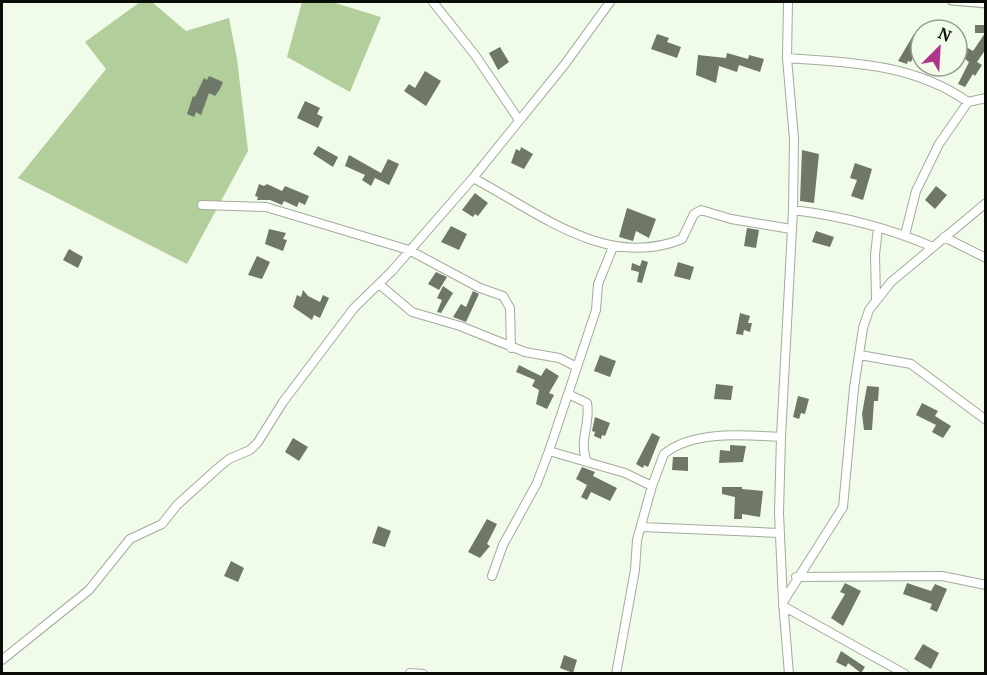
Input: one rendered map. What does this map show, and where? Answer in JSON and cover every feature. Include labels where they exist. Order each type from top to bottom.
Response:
[{"type":"street","points":[[433,2],[475,55],[519,120]]},
{"type":"street","points":[[2,660],[89,590],[130,539],[162,524],[177,505],[218,468],[229,459],[250,450],[267,430],[282,402],[354,308],[379,284],[473,178],[565,64],[610,2]]},
{"type":"street","points":[[788,2],[787,58],[795,139],[794,210],[790,229],[790,298],[781,437],[779,533],[789,674]]},
{"type":"street","points":[[787,58],[887,67],[944,87],[968,102]]},
{"type":"street","points":[[905,235],[916,190],[939,144],[968,102],[986,98]]},
{"type":"street","points":[[473,178],[567,232],[613,247],[656,247],[682,239],[694,214],[701,210],[731,219],[790,229]]},
{"type":"street","points":[[783,604],[796,578],[843,507],[849,421],[863,328],[876,299],[891,282],[986,203]]},
{"type":"street","points":[[202,205],[266,207],[409,250],[480,288],[503,296],[510,308],[511,348]]},
{"type":"street","points":[[794,210],[828,214],[905,235],[933,247]]},
{"type":"street","points":[[876,299],[875,255],[878,228]]},
{"type":"street","points":[[944,237],[986,258]]},
{"type":"street","points":[[492,576],[503,545],[537,483],[549,451],[596,310],[598,284],[613,247]]},
{"type":"street","points":[[379,284],[412,312],[460,326],[511,348],[559,358],[577,367]]},
{"type":"street","points":[[860,355],[911,364],[986,420]]},
{"type":"street","points":[[568,394],[587,403],[587,419],[582,444],[587,462]]},
{"type":"street","points":[[616,674],[641,527],[652,486],[664,454],[682,444],[731,436],[781,437]]},
{"type":"street","points":[[549,451],[625,473],[652,486]]},
{"type":"street","points":[[641,527],[779,533]]},
{"type":"street","points":[[796,578],[942,576],[986,585]]},
{"type":"street","points":[[783,604],[905,674]]},
{"type":"street","points":[[410,673],[423,674]]},
{"type":"lane","points":[[951,2],[986,5]]},
{"type":"green space","points":[[140,2],[152,2],[186,31],[229,18],[237,59],[248,151],[187,264],[18,178],[106,69],[85,42]]},
{"type":"green space","points":[[302,2],[332,2],[381,17],[350,92],[287,57]]},
{"type":"building","points":[[975,25],[986,25],[986,49],[977,62],[982,65],[965,87],[958,84],[961,78],[969,78],[969,49],[973,51],[985,33],[975,33]]},
{"type":"building","points":[[657,34],[669,38],[667,42],[681,47],[677,58],[651,49]]},
{"type":"building","points":[[909,42],[909,61],[907,64],[898,61]]},
{"type":"building","points":[[500,47],[509,62],[498,70],[489,53]]},
{"type":"building","points":[[727,53],[748,59],[749,55],[764,59],[760,72],[739,65],[737,72],[719,66],[716,83],[696,75],[698,55],[726,58]]},
{"type":"building","points":[[425,71],[441,81],[426,106],[404,91],[409,84],[415,88]]},
{"type":"building","points":[[209,76],[223,82],[220,89],[215,96],[209,93],[201,115],[196,112],[194,117],[187,114],[193,96],[195,97],[204,78],[207,80]]},
{"type":"building","points":[[305,101],[320,108],[317,114],[323,117],[318,128],[297,118]]},
{"type":"building","points":[[318,146],[338,157],[333,167],[313,154]]},
{"type":"building","points":[[521,147],[533,154],[524,169],[511,163],[516,149],[520,151]]},
{"type":"building","points":[[802,150],[819,154],[814,203],[800,201]]},
{"type":"building","points":[[349,155],[381,173],[388,159],[399,164],[389,185],[375,178],[371,186],[362,180],[365,175],[345,166]]},
{"type":"building","points":[[855,163],[872,169],[863,200],[851,196],[857,180],[850,178]]},
{"type":"building","points":[[259,184],[264,186],[267,184],[282,191],[285,186],[309,196],[305,205],[299,202],[297,207],[284,201],[282,205],[270,200],[257,200],[258,197],[255,196]]},
{"type":"building","points":[[936,186],[947,195],[935,209],[925,200]]},
{"type":"building","points":[[475,193],[488,203],[478,216],[475,214],[473,217],[462,210]]},
{"type":"building","points":[[627,208],[656,219],[649,238],[636,231],[633,241],[619,237]]},
{"type":"building","points":[[451,226],[467,234],[459,250],[441,242]]},
{"type":"building","points":[[747,228],[759,230],[756,248],[744,246]]},
{"type":"building","points":[[269,229],[286,233],[283,239],[287,240],[283,251],[265,244]]},
{"type":"building","points":[[816,231],[834,237],[830,247],[812,242]]},
{"type":"building","points":[[69,249],[83,257],[78,268],[63,260]]},
{"type":"building","points":[[257,256],[270,262],[262,279],[248,275]]},
{"type":"building","points":[[642,260],[648,262],[642,283],[637,282],[639,272],[631,270],[632,263],[640,266]]},
{"type":"building","points":[[678,262],[694,267],[690,280],[674,276]]},
{"type":"building","points":[[436,272],[447,277],[439,290],[428,284]]},
{"type":"building","points":[[443,286],[453,293],[441,313],[437,312],[442,300],[437,298]]},
{"type":"building","points":[[303,290],[308,296],[320,302],[323,295],[329,298],[320,318],[314,315],[312,320],[293,307],[297,295],[301,297]]},
{"type":"building","points":[[473,291],[479,294],[466,322],[453,317],[461,304],[466,307]]},
{"type":"building","points":[[740,313],[750,316],[748,323],[752,323],[750,332],[744,330],[743,335],[736,334]]},
{"type":"building","points":[[600,355],[616,361],[610,377],[594,371]]},
{"type":"building","points":[[519,365],[541,376],[546,368],[559,376],[549,393],[554,395],[547,409],[536,404],[539,390],[532,386],[535,380],[516,372]]},
{"type":"building","points":[[716,384],[733,386],[731,400],[714,399]]},
{"type":"building","points":[[867,386],[879,387],[878,401],[874,401],[872,430],[864,430],[862,414]]},
{"type":"building","points":[[798,396],[809,399],[805,414],[801,413],[799,419],[793,417]]},
{"type":"building","points":[[922,403],[938,411],[935,416],[951,426],[943,438],[932,432],[936,425],[916,415]]},
{"type":"building","points":[[595,417],[610,423],[605,436],[602,435],[601,439],[594,436],[595,432],[592,431]]},
{"type":"building","points":[[652,433],[660,437],[648,467],[644,465],[643,468],[636,464]]},
{"type":"building","points":[[293,438],[308,447],[299,461],[285,452]]},
{"type":"building","points":[[730,445],[746,446],[743,462],[719,463],[720,450],[730,451]]},
{"type":"building","points":[[673,457],[688,457],[688,471],[672,470]]},
{"type":"building","points":[[582,467],[595,472],[593,476],[617,488],[610,501],[591,492],[587,500],[581,497],[587,485],[576,479]]},
{"type":"building","points":[[722,487],[742,487],[742,489],[763,491],[760,517],[742,514],[742,519],[734,519],[735,497],[722,494]]},
{"type":"building","points":[[487,519],[497,524],[487,544],[490,546],[480,558],[468,552]]},
{"type":"building","points":[[378,526],[391,531],[385,547],[372,543]]},
{"type":"building","points":[[231,561],[244,568],[238,582],[224,576]]},
{"type":"building","points":[[845,583],[861,591],[843,626],[831,618],[845,594],[840,592]]},
{"type":"building","points":[[907,583],[931,591],[935,584],[947,589],[937,612],[930,609],[932,604],[903,594]]},
{"type":"building","points":[[923,644],[939,653],[931,669],[914,659]]},
{"type":"building","points":[[841,651],[865,667],[861,673],[848,663],[846,667],[836,662]]},
{"type":"building","points":[[564,655],[577,660],[573,673],[560,668]]}]
